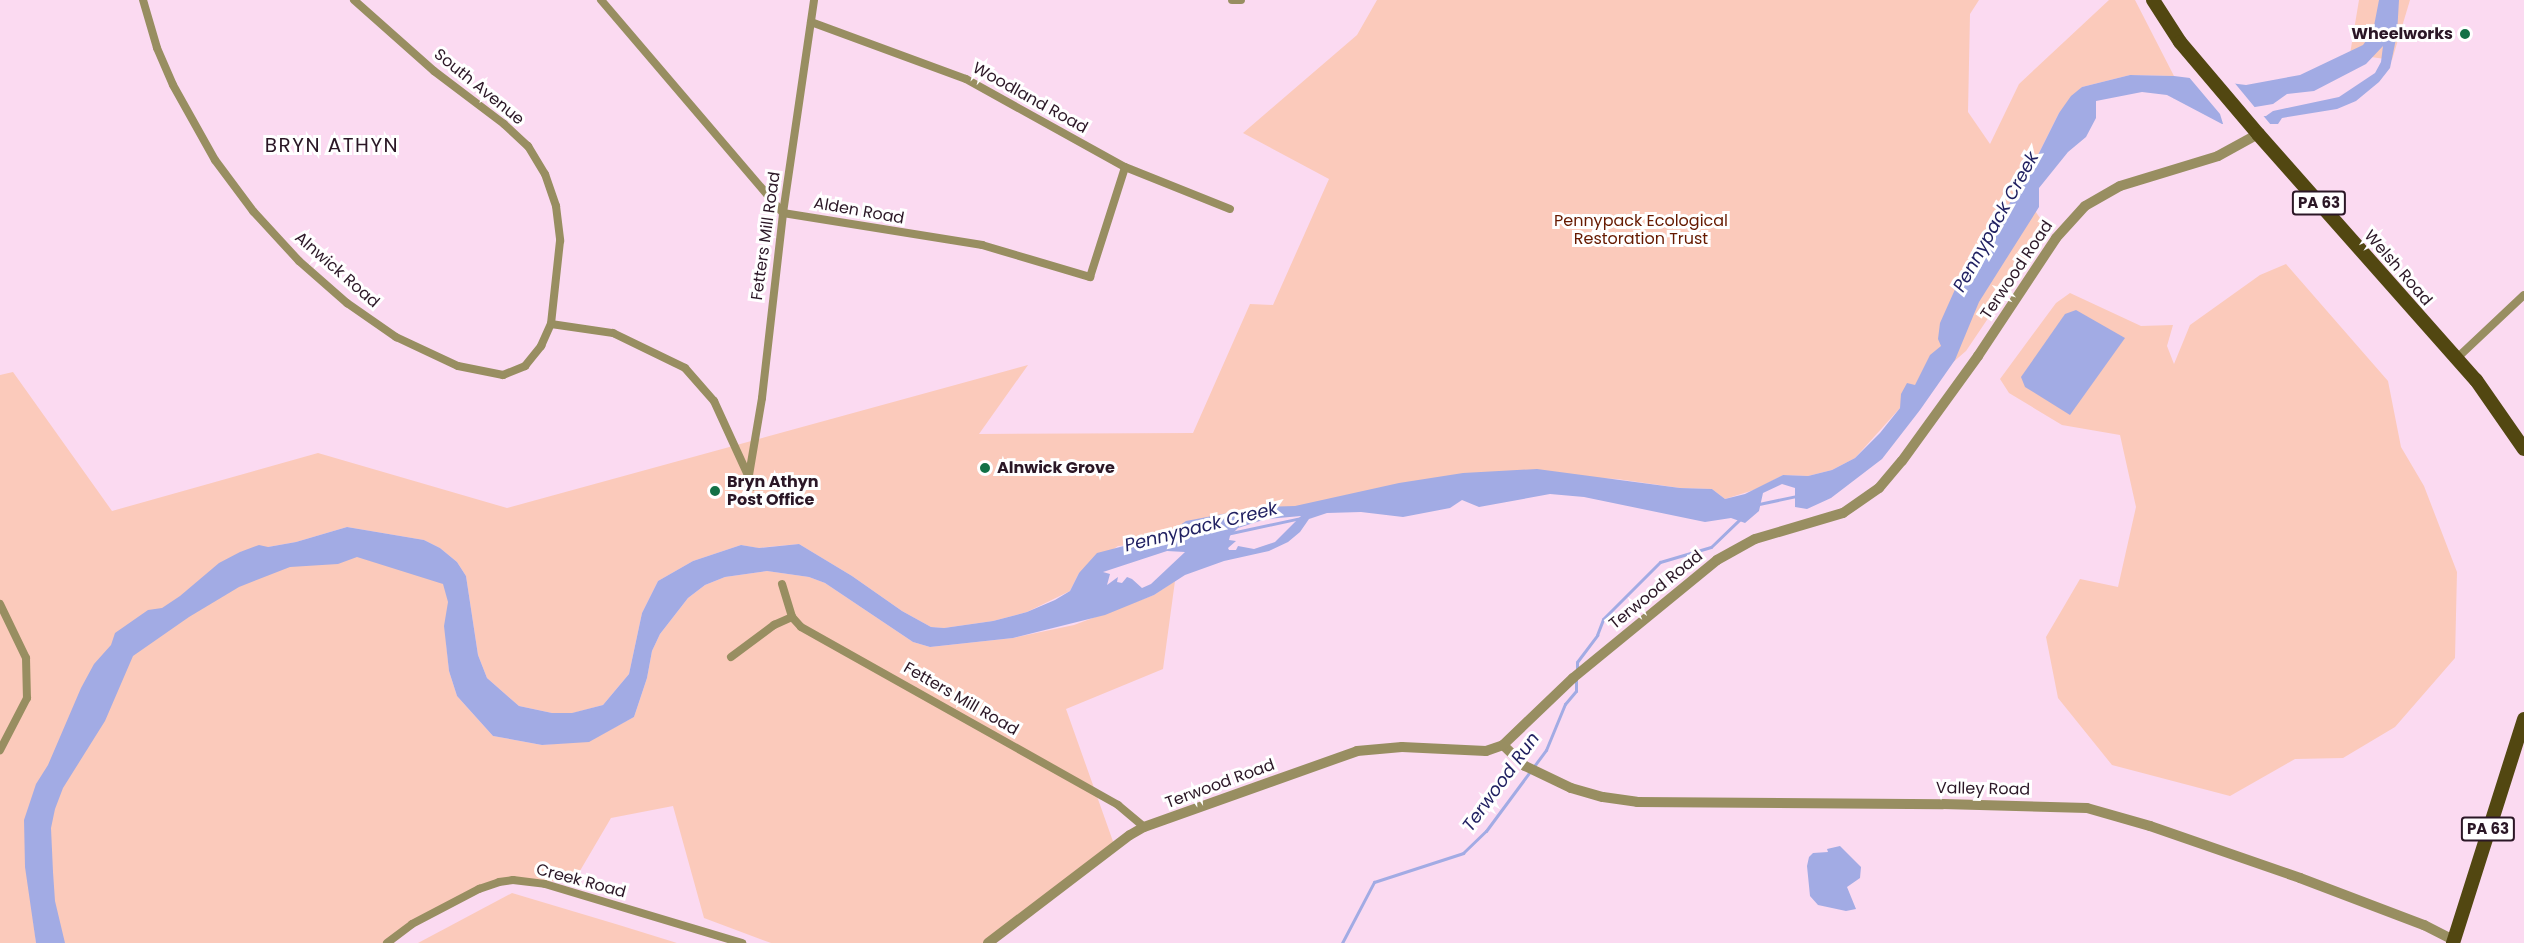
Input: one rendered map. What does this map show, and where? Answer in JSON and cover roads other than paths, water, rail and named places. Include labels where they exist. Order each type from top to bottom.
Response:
[{"type":"main road","name":"Welsh Road","points":[[2153,0],[2180,42],[2255,131],[2476,380],[2524,450]]},
{"type":"main road","name":"PA 63","points":[[2454,941],[2524,719]]},
{"type":"street","name":"Alnwick Road","points":[[143,0],[158,48],[173,85],[215,160],[253,211],[299,261],[347,303],[396,337],[458,366],[502,375],[525,366],[541,346],[551,324]]},
{"type":"street","name":"South Avenue","points":[[354,0],[434,71],[504,124],[528,146],[545,174],[556,207],[561,242],[551,324]]},
{"type":"street","points":[[601,0],[783,213]]},
{"type":"street","name":"Fetters Mill Road","points":[[749,477],[762,398],[783,213],[814,0]]},
{"type":"street","points":[[1232,0],[1241,0]]},
{"type":"street","name":"Woodland Road","points":[[811,22],[966,79],[1125,167],[1230,209]]},
{"type":"street","name":"Terwood Road","points":[[988,943],[1130,835],[1144,827],[1357,751],[1402,747],[1486,751],[1503,745],[1585,667],[1729,552],[1768,534],[1843,513],[1867,499],[1902,461],[1978,356],[2056,238],[2085,206],[2121,186],[2218,156],[2255,131]]},
{"type":"street","name":"Alden Road","points":[[783,213],[982,245],[1090,277],[1125,167]]},
{"type":"street","points":[[2456,359],[2524,296]]},
{"type":"street","points":[[551,324],[613,333],[685,368],[714,401],[753,486]]},
{"type":"street","points":[[730,657],[774,625],[792,617],[782,584]]},
{"type":"street","points":[[0,604],[26,658],[27,698],[0,750]]},
{"type":"street","name":"Fetters Mill Road","points":[[792,617],[801,627],[1129,811],[1144,827]]},
{"type":"street","name":"Valley Road","points":[[1503,745],[1525,766],[1545,776],[1593,795],[1637,802],[1943,804],[2087,808],[2150,826],[2300,878],[2424,925],[2454,941]]},
{"type":"street","name":"Creek Road","points":[[387,943],[412,924],[478,889],[513,880],[545,884],[742,943]]},
{"type":"water","points":[[2379,0],[2399,0],[2397,34],[2390,68],[2379,82],[2356,101],[2337,109],[2282,118],[2278,124],[2222,124],[2167,95],[2142,92],[2096,101],[2096,118],[2086,137],[2068,152],[2039,188],[2039,207],[1979,302],[1955,360],[1920,410],[1882,459],[1831,498],[1807,509],[1795,507],[1795,488],[1782,484],[1763,493],[1759,511],[1745,523],[1731,518],[1705,522],[1584,497],[1550,494],[1479,507],[1462,500],[1450,508],[1403,517],[1361,512],[1327,513],[1309,519],[1300,532],[1288,542],[1269,551],[1224,561],[1185,575],[1154,595],[1105,615],[1013,638],[930,647],[913,642],[825,583],[809,577],[767,571],[725,577],[705,585],[688,598],[660,634],[652,651],[647,678],[634,717],[589,742],[542,745],[493,736],[457,696],[449,671],[444,626],[448,602],[443,584],[357,557],[338,564],[290,567],[239,587],[189,617],[133,656],[105,721],[63,788],[55,809],[51,828],[55,901],[65,943],[36,943],[25,867],[24,820],[36,784],[48,765],[81,688],[94,664],[111,645],[115,633],[148,610],[162,608],[219,563],[240,552],[259,545],[268,547],[296,542],[347,527],[424,540],[440,548],[457,562],[466,576],[478,655],[487,678],[519,706],[552,713],[572,713],[603,705],[629,674],[642,613],[658,581],[693,561],[741,545],[759,548],[799,544],[852,576],[902,611],[931,627],[944,628],[993,621],[1027,612],[1055,600],[1070,591],[1079,573],[1097,553],[1166,535],[1186,521],[1260,507],[1295,506],[1399,483],[1463,473],[1537,469],[1680,488],[1712,489],[1725,499],[1745,494],[1783,475],[1808,476],[1832,470],[1855,458],[1880,433],[1900,408],[1901,394],[1907,383],[1915,385],[1930,355],[1941,346],[1938,339],[1940,323],[1965,267],[1995,218],[2008,206],[2031,169],[2059,113],[2071,96],[2082,87],[2130,75],[2174,76],[2246,85],[2300,75],[2363,45],[2373,31]],"holes":[[[2383,46],[2381,62],[2375,73],[2339,97],[2273,111],[2266,116],[2229,119],[2225,112],[2273,104],[2287,94],[2314,91],[2366,64]],[[1301,516],[1275,542],[1254,549],[1238,546],[1236,550],[1229,550],[1228,548],[1236,541],[1229,540],[1230,536],[1238,528],[1266,519]],[[1167,551],[1185,552],[1151,584],[1142,588],[1127,577],[1122,583],[1117,582],[1118,577],[1107,585],[1110,574],[1103,572]]]},
{"type":"water","points":[[2076,310],[2125,338],[2070,415],[2025,387],[2021,377],[2065,314]]},
{"type":"water","points":[[1840,846],[1861,867],[1860,878],[1847,887],[1856,909],[1846,911],[1818,905],[1810,896],[1807,866],[1809,857],[1813,853],[1828,852],[1827,849]]},
{"type":"waterway","name":"Pennypack Creek","points":[[1759,504],[1797,496]]},
{"type":"waterway","name":"Pennypack Creek","points":[[1231,533],[1301,518]]},
{"type":"waterway","name":"Terwood Run","points":[[1577,669],[1577,662],[1597,635],[1603,619],[1660,562],[1711,547],[1741,518]]},
{"type":"waterway","name":"Terwood Run","points":[[1342,943],[1374,882],[1463,853],[1486,831],[1546,750],[1565,704],[1576,691],[1576,679]]},
{"type":"place","name":"Wheelworks","points":[[2465,34]]},
{"type":"place","name":"Alnwick Grove","points":[[985,468]]},
{"type":"place","name":"Bryn Athyn Post Office","points":[[715,491]]},
{"type":"district","name":"BRYN ATHYN","points":[[332,145]]},
{"type":"park label","name":"Pennypack Ecological Restoration Trust","points":[[1641,230]]}]
